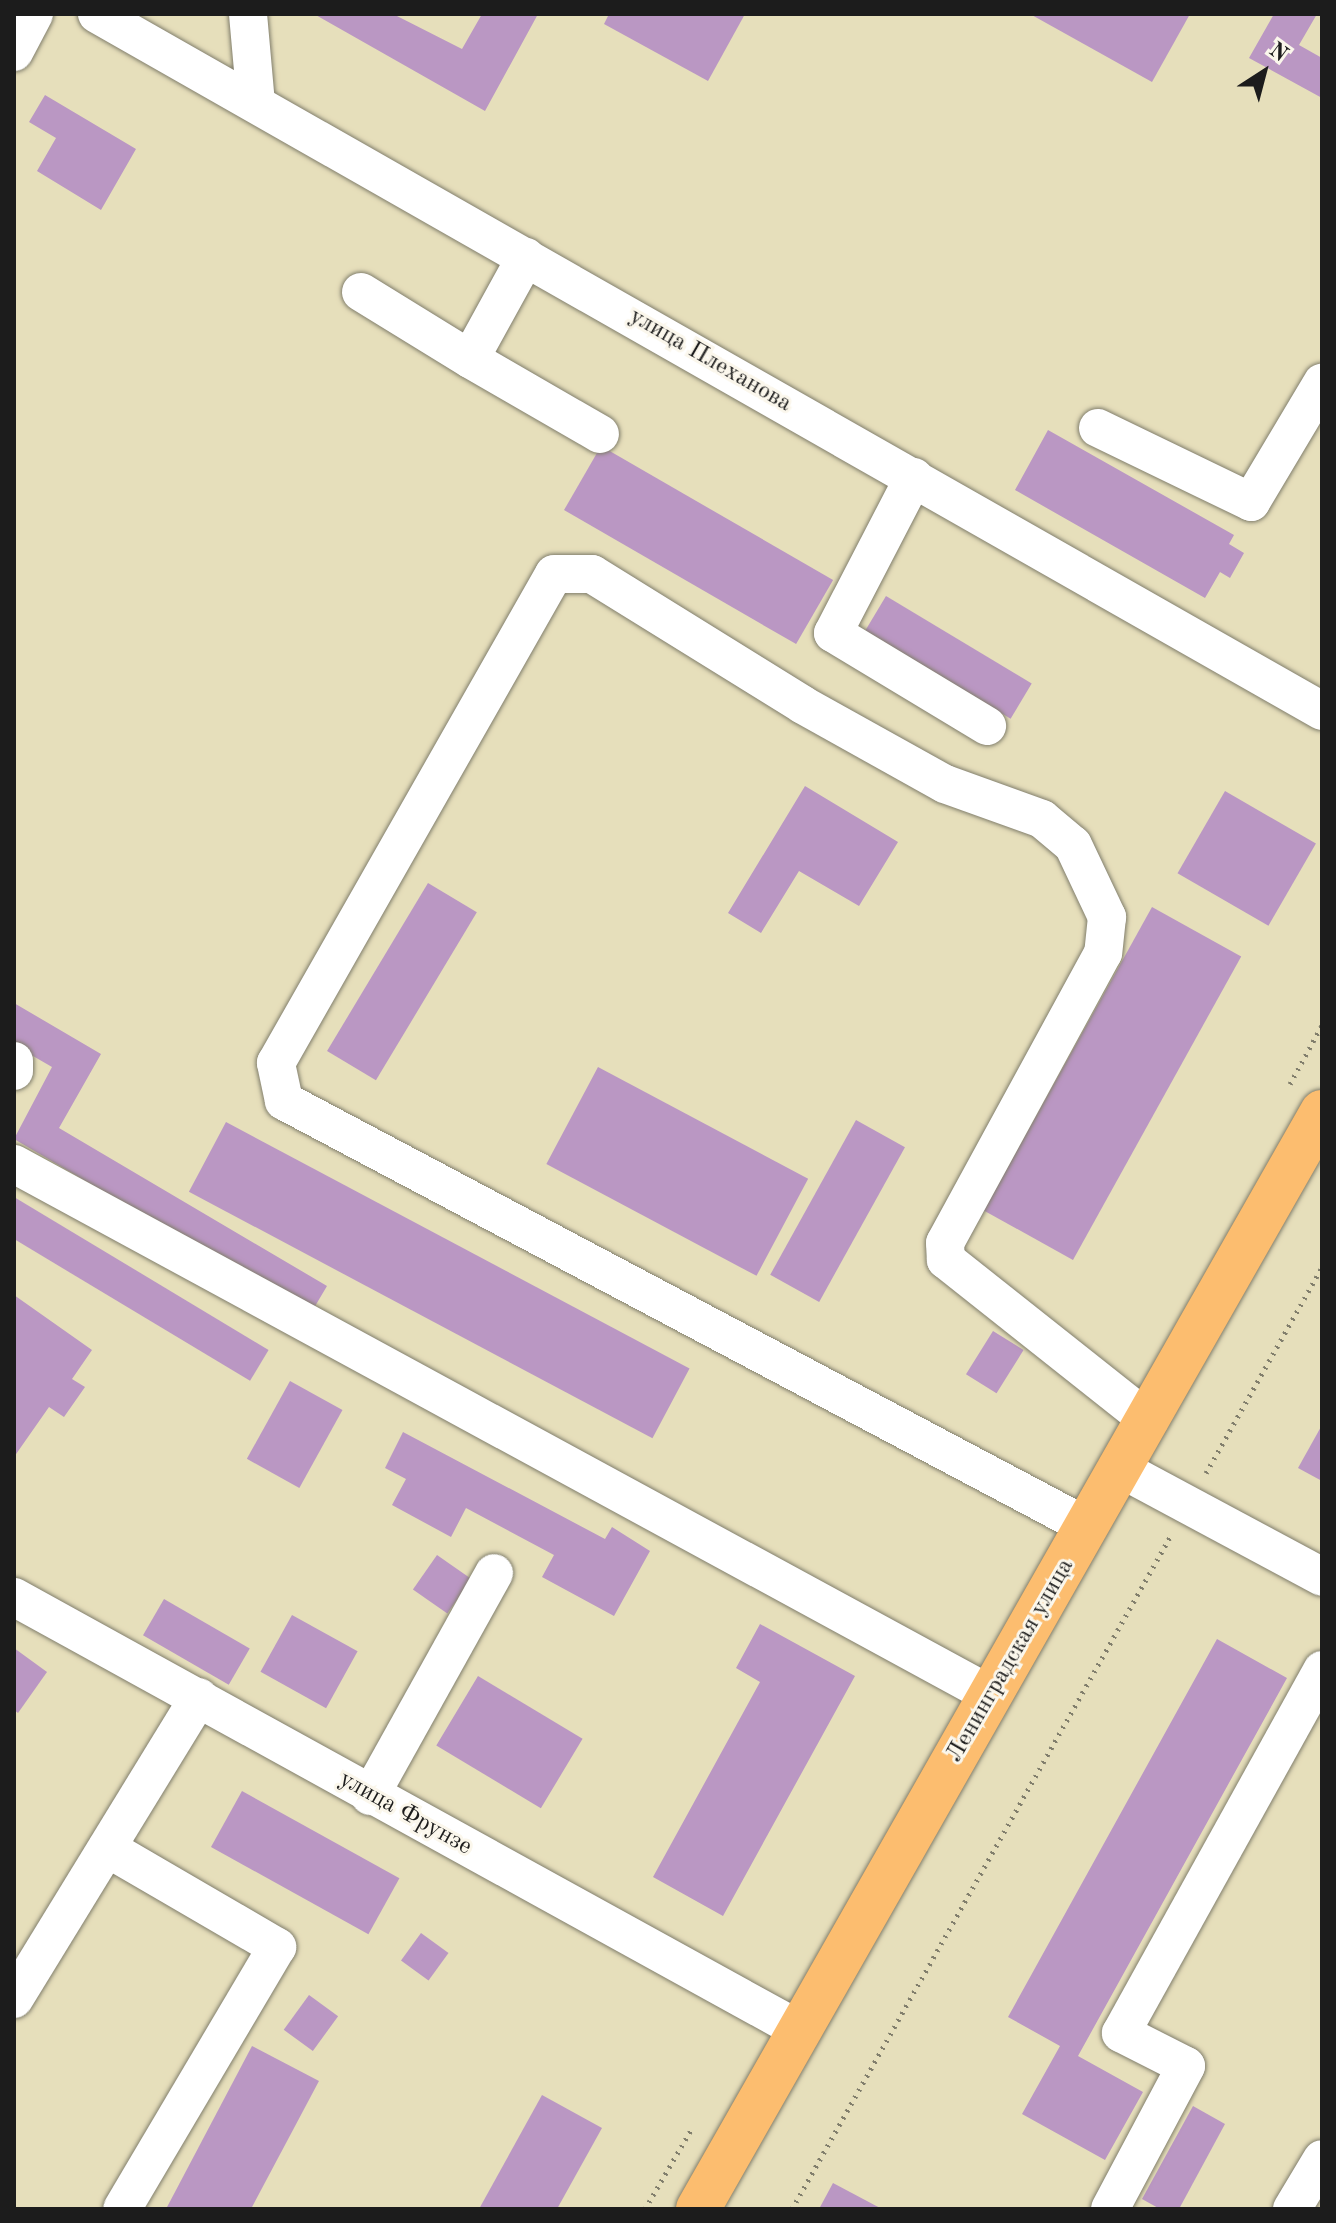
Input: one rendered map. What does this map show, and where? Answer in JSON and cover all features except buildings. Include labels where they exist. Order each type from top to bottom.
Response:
[{"type":"highway","name":"Ленинградская улица","points":[[698,2209],[798,2029],[1149,1421],[1322,1112]]},
{"type":"street","points":[[14,52],[34,14]]},
{"type":"street","name":"улица Плеханова","points":[[97,14],[1322,711]]},
{"type":"street","points":[[248,14],[256,103]]},
{"type":"street","points":[[470,359],[526,257]]},
{"type":"street","points":[[361,292],[600,434]]},
{"type":"street","points":[[1098,428],[1251,502],[1322,383]]},
{"type":"street","points":[[914,477],[833,633],[987,726]]},
{"type":"street","points":[[1088,1527],[284,1101],[276,1063],[554,574],[592,574],[803,705],[945,784],[1042,819],[1073,845],[1107,917],[1103,953],[945,1243],[946,1260],[1031,1335],[1149,1421]]},
{"type":"street","points":[[14,1061],[14,1071]]},
{"type":"street","points":[[14,1164],[991,1695]]},
{"type":"street","points":[[1121,1469],[1322,1577]]},
{"type":"street","points":[[370,1796],[494,1573]]},
{"type":"street","name":"улица Фрунзе","points":[[14,1597],[199,1697],[370,1796],[798,2029]]},
{"type":"street","points":[[1110,2209],[1186,2066],[1121,2033],[1322,1670]]},
{"type":"street","points":[[14,1999],[199,1697]]},
{"type":"street","points":[[107,1848],[277,1947],[122,2209]]},
{"type":"street","points":[[1292,2209],[1322,2159]]},
{"type":"path","points":[[792,2209],[1322,1267]]}]
